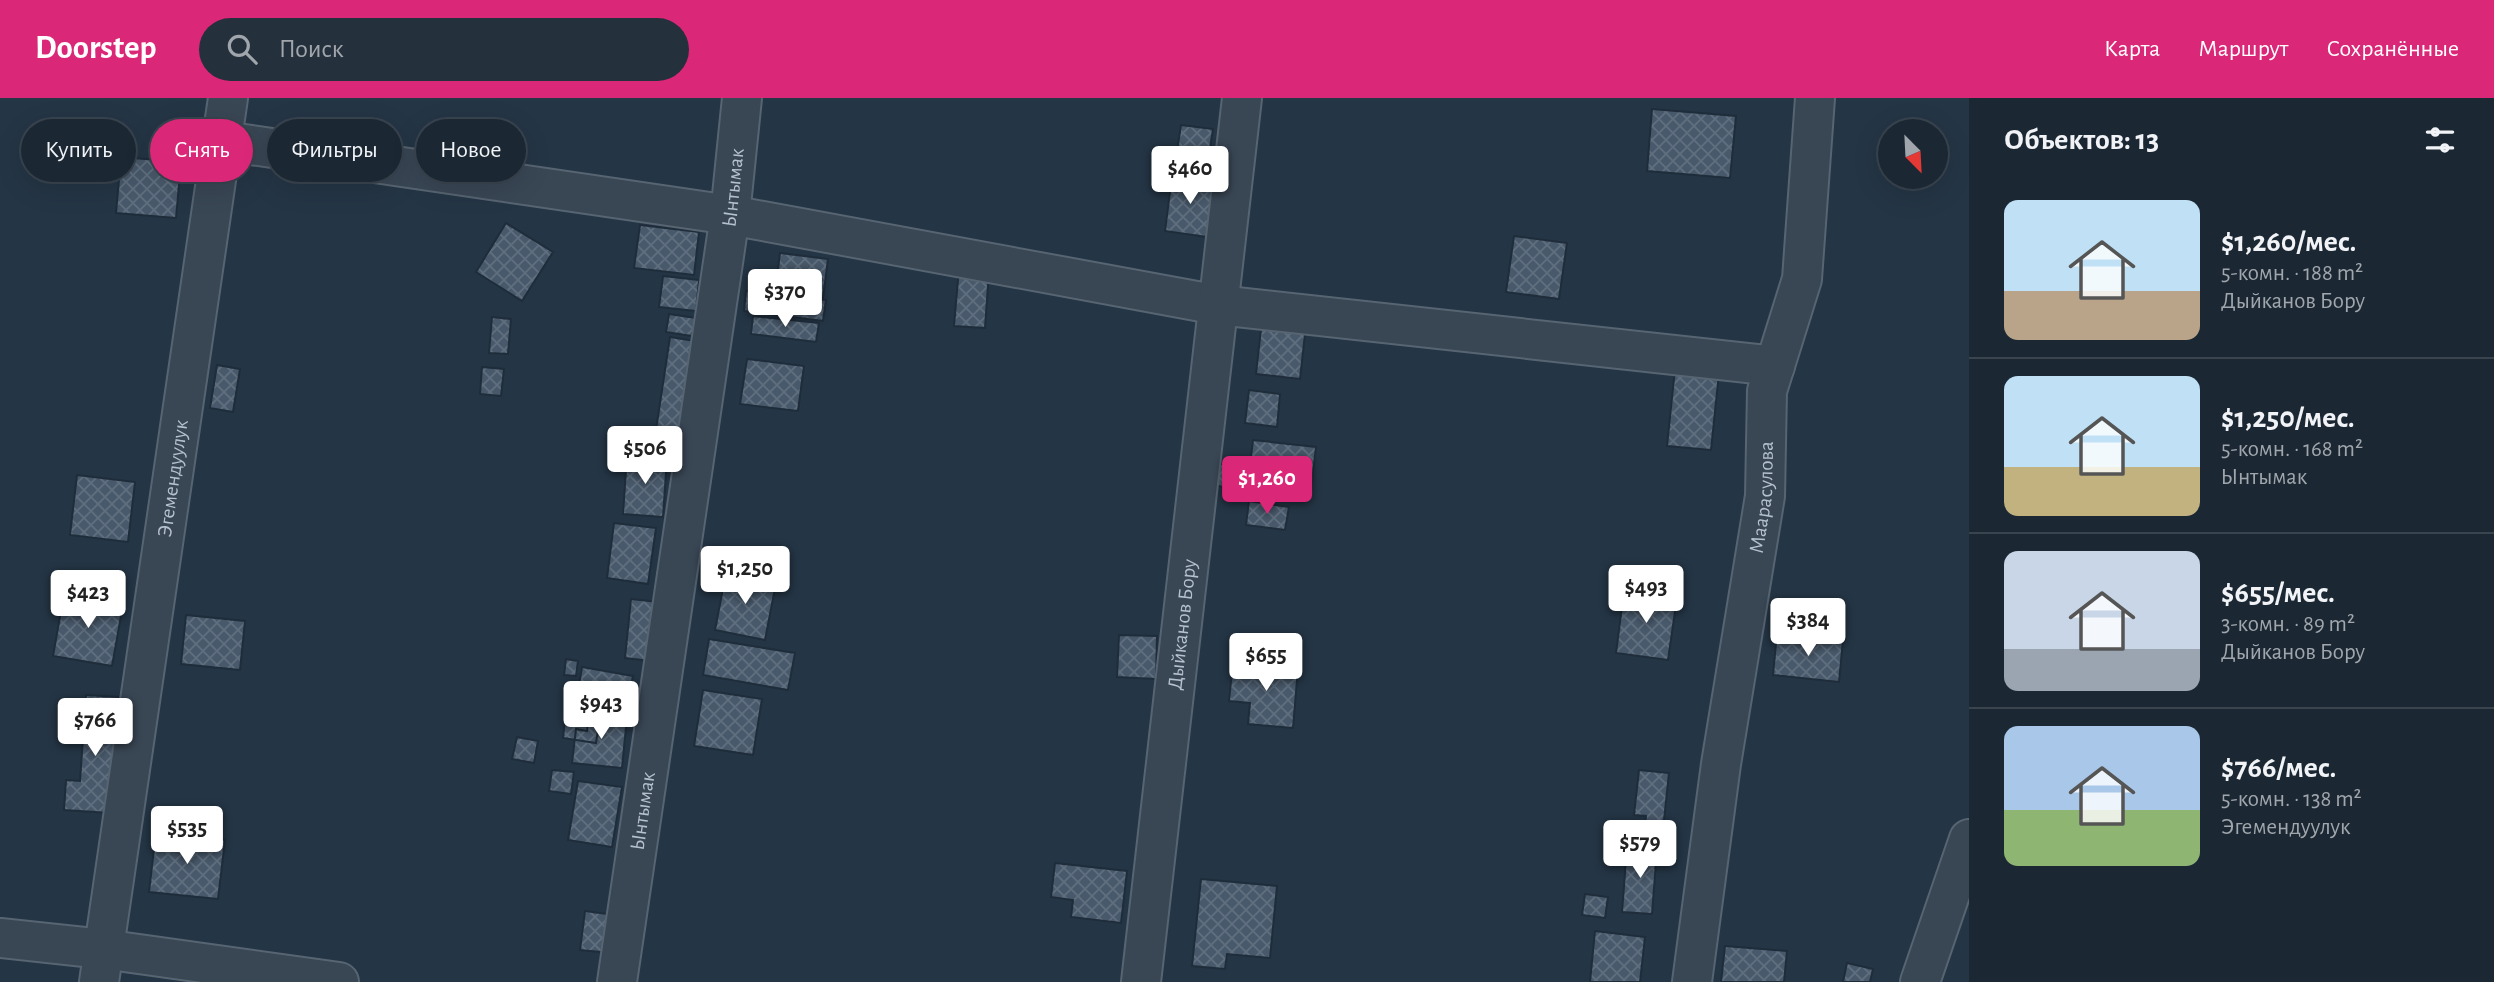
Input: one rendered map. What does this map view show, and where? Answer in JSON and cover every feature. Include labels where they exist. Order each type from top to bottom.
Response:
[{"type":"street","name":"Эгемендуулук","points":[[226,119],[228,98]]},
{"type":"street","name":"Ынтымак","points":[[617,982],[730,215],[742,98]]},
{"type":"street","name":"Дыйканов Бору","points":[[1141,982],[1242,98]]},
{"type":"street","name":"Маарасулова","points":[[1692,982],[1721,764],[1765,496],[1767,391],[1802,279],[1815,98]]},
{"type":"street","points":[[253,145],[730,215],[1218,305],[1775,366]]},
{"type":"street","name":"Эгемендуулук","points":[[101,965],[218,182]]},
{"type":"street","points":[[1920,982],[1969,839]]},
{"type":"street","points":[[0,938],[101,965],[339,982]]},
{"type":"building","points":[[1652,109],[1736,116],[1730,178],[1647,171]]},
{"type":"building","points":[[1181,125],[1213,129],[1208,162],[1176,157]]},
{"type":"building","points":[[136,158],[150,159],[150,182],[179,182],[176,218],[116,213],[119,182],[136,182]]},
{"type":"building","points":[[1172,176],[1215,182],[1207,237],[1165,231]]},
{"type":"building","points":[[506,223],[553,252],[522,301],[476,272]]},
{"type":"building","points":[[640,225],[699,232],[694,275],[634,268]]},
{"type":"building","points":[[1514,236],[1567,243],[1559,299],[1506,292]]},
{"type":"building","points":[[780,253],[828,259],[823,298],[775,292]]},
{"type":"building","points":[[959,268],[989,271],[985,328],[954,326]]},
{"type":"building","points":[[663,276],[699,280],[696,311],[659,307]]},
{"type":"building","points":[[746,291],[826,300],[823,321],[744,311]]},
{"type":"building","points":[[669,314],[696,318],[692,336],[666,332]]},
{"type":"building","points":[[753,316],[819,323],[816,342],[751,334]]},
{"type":"building","points":[[492,317],[511,319],[508,354],[489,353]]},
{"type":"building","points":[[1262,320],[1306,325],[1300,379],[1256,374]]},
{"type":"building","points":[[670,337],[695,341],[679,447],[654,443]]},
{"type":"building","points":[[747,359],[804,366],[798,411],[740,404]]},
{"type":"building","points":[[217,365],[240,369],[233,412],[210,408]]},
{"type":"building","points":[[482,367],[504,369],[501,396],[480,394]]},
{"type":"building","points":[[1675,369],[1719,373],[1711,450],[1667,446]]},
{"type":"building","points":[[1249,390],[1280,394],[1277,427],[1245,423]]},
{"type":"building","points":[[1253,440],[1316,447],[1311,491],[1248,483]]},
{"type":"building","points":[[627,455],[667,458],[663,517],[623,514]]},
{"type":"building","points":[[1214,463],[1226,465],[1223,487],[1210,484]]},
{"type":"building","points":[[77,475],[135,482],[128,542],[70,535]]},
{"type":"building","points":[[1249,501],[1289,507],[1285,530],[1246,525]]},
{"type":"building","points":[[614,523],[656,528],[648,584],[607,578]]},
{"type":"building","points":[[726,573],[776,583],[765,640],[715,630]]},
{"type":"building","points":[[1624,591],[1677,598],[1668,660],[1616,653]]},
{"type":"building","points":[[64,594],[123,605],[112,666],[53,656]]},
{"type":"building","points":[[631,599],[658,602],[651,661],[625,658]]},
{"type":"building","points":[[186,615],[245,621],[240,670],[181,664]]},
{"type":"building","points":[[1777,633],[1843,640],[1839,682],[1773,675]]},
{"type":"building","points":[[1119,635],[1157,636],[1156,679],[1117,677]]},
{"type":"building","points":[[709,639],[795,653],[788,690],[703,675]]},
{"type":"building","points":[[566,659],[578,661],[576,676],[564,675]]},
{"type":"building","points":[[1233,662],[1298,668],[1293,728],[1248,724],[1250,703],[1229,701]]},
{"type":"building","points":[[582,667],[633,676],[628,700],[578,691]]},
{"type":"building","points":[[569,686],[643,696],[640,721],[600,716],[596,743],[563,738]]},
{"type":"building","points":[[703,690],[762,699],[753,755],[694,746]]},
{"type":"building","points":[[86,695],[118,697],[110,813],[64,810],[66,780],[80,781]]},
{"type":"building","points":[[589,712],[627,717],[622,768],[572,763],[576,729],[587,731]]},
{"type":"building","points":[[517,737],[538,741],[534,763],[512,759]]},
{"type":"building","points":[[552,770],[574,772],[571,794],[549,791]]},
{"type":"building","points":[[1639,770],[1669,773],[1662,839],[1644,837],[1646,816],[1634,815]]},
{"type":"building","points":[[578,781],[622,787],[612,847],[568,840]]},
{"type":"building","points":[[156,832],[225,840],[218,899],[149,892]]},
{"type":"building","points":[[1627,847],[1657,849],[1652,914],[1622,912]]},
{"type":"building","points":[[1055,863],[1127,871],[1121,923],[1071,917],[1073,900],[1051,897]]},
{"type":"building","points":[[1201,879],[1277,886],[1270,958],[1227,954],[1225,969],[1192,966]]},
{"type":"building","points":[[1585,894],[1608,897],[1605,918],[1582,915]]},
{"type":"building","points":[[585,911],[615,915],[611,953],[580,950]]},
{"type":"building","points":[[1595,931],[1645,937],[1640,982],[1590,982]]},
{"type":"building","points":[[1725,946],[1787,951],[1784,982],[1721,982]]},
{"type":"building","points":[[1847,963],[1873,969],[1870,982],[1843,982]]}]
